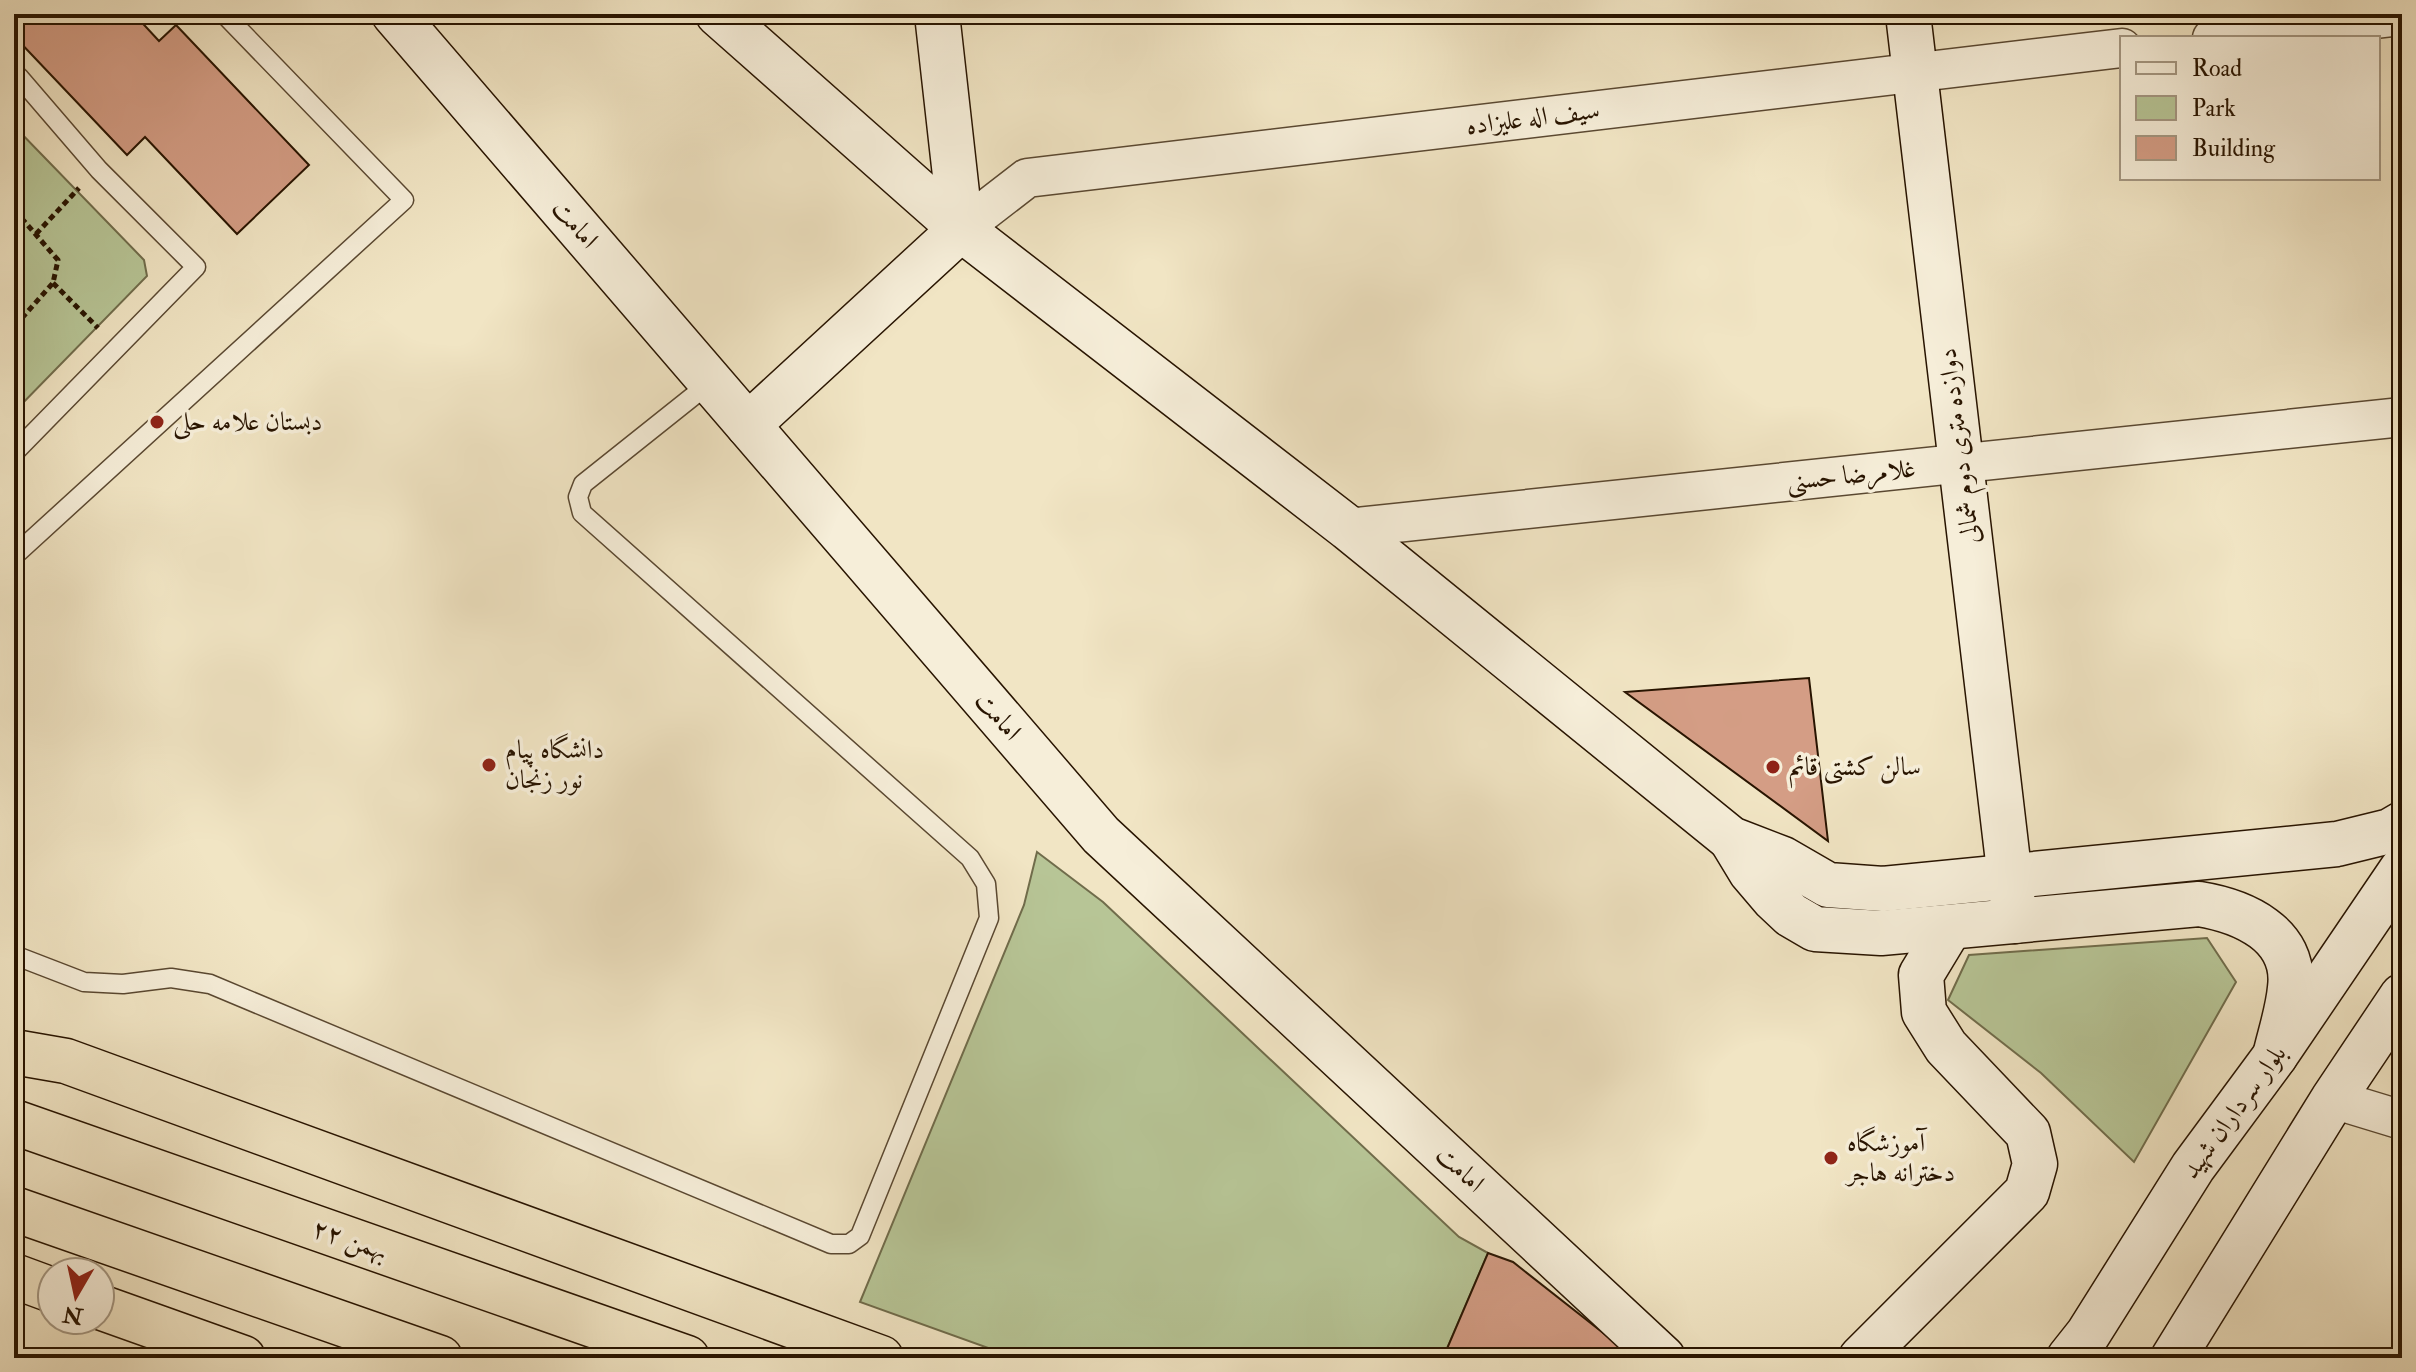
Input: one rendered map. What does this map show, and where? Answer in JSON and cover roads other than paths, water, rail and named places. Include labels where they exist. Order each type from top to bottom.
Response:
[{"type":"highway","points":[[14,1052],[66,1061],[881,1358]]},
{"type":"highway","name":"۲۲ بهمن","points":[[14,1122],[687,1358]]},
{"type":"highway","points":[[14,1209],[440,1358]]},
{"type":"highway","points":[[14,1276],[36,1284]]},
{"type":"highway","points":[[116,1313],[243,1358]]},
{"type":"main road","name":"امامت","points":[[394,14],[1101,835],[1663,1358]]},
{"type":"main road","points":[[718,14],[961,229],[1348,528],[1731,839],[1783,859],[1828,885],[1883,889],[2337,844],[2390,831],[2402,824]]},
{"type":"main road","points":[[937,14],[961,229]]},
{"type":"main road","name":"دوازده متری دوم شمالی","points":[[1908,14],[2015,921]]},
{"type":"main road","points":[[748,425],[961,229]]},
{"type":"main road","points":[[1731,839],[1751,872],[1774,899],[1791,915],[1815,929],[1881,933],[2199,904],[2227,908],[2254,920],[2274,938],[2285,954],[2291,985],[2275,1056]]},
{"type":"main road","name":"بلوار سرداران شهید","points":[[2069,1358],[2088,1334],[2193,1167],[2275,1056],[2402,869]]},
{"type":"main road","points":[[1861,1358],[2027,1192],[2035,1164],[2028,1133],[1946,1047],[1924,1012],[1921,975],[1950,927]]},
{"type":"main road","points":[[2173,1358],[2333,1099],[2402,996]]},
{"type":"street","points":[[2229,36],[2402,16]]},
{"type":"street","name":"سیف اله علیزاده","points":[[961,229],[1027,178],[2120,48]]},
{"type":"street","name":"غلامرضا حسنی","points":[[1348,528],[2402,417]]},
{"type":"street","points":[[2333,1099],[2402,1120]]},
{"type":"lane","points":[[14,556],[404,200],[224,14]]},
{"type":"lane","points":[[14,75],[99,170],[196,267],[14,453]]},
{"type":"lane","points":[[14,955],[84,982],[123,984],[171,978],[210,984],[831,1244],[849,1244],[860,1236],[989,918],[986,884],[970,858],[582,513],[578,497],[583,484],[711,382]]},
{"type":"place","name":"دبستان علامه حلی","points":[[157,422]]},
{"type":"place","name":"دانشگاه پیام نور زنجان","points":[[489,765]]},
{"type":"place","name":"سالن کشتی قائم","points":[[1773,767]]},
{"type":"place","name":"آموزشگاه دخترانه هاجر","points":[[1831,1158]]}]
